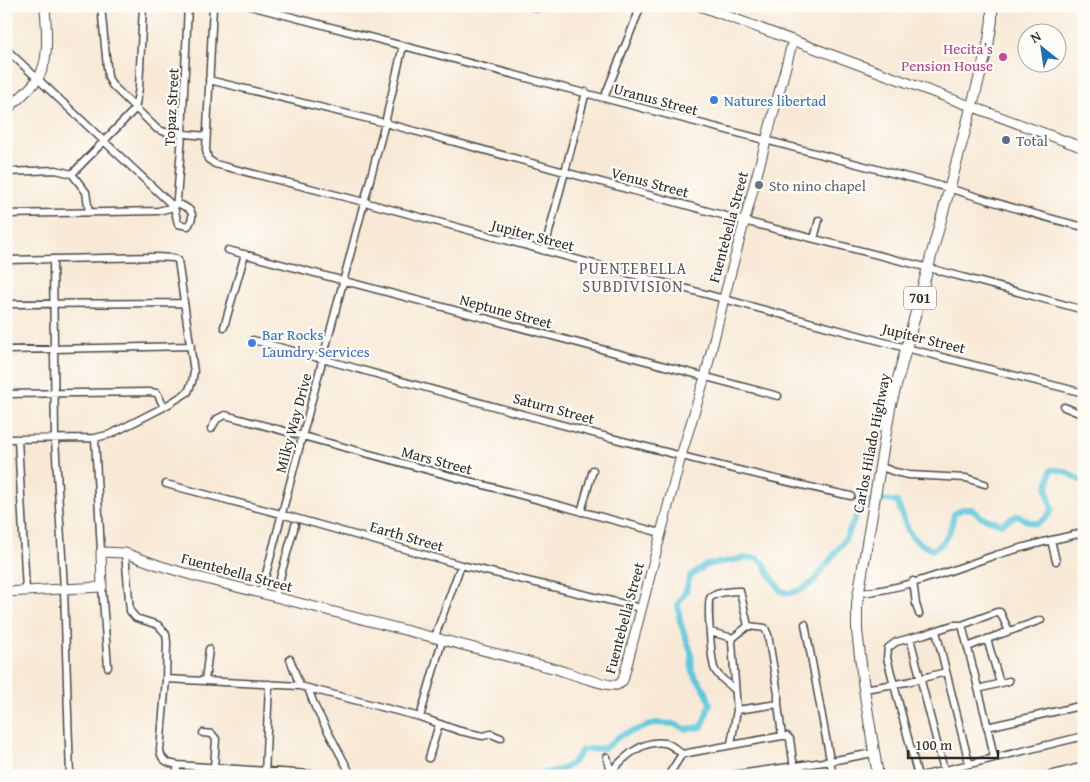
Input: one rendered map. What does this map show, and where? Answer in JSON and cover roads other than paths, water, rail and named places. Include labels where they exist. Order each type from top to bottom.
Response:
[{"type":"main road","name":"Carlos Hilado Highway","points":[[878,776],[873,753],[857,631],[859,593],[887,422],[988,46],[992,6]]},
{"type":"street","points":[[6,111],[38,79],[44,61],[47,42],[45,6]]},
{"type":"street","points":[[101,6],[108,77],[112,85],[157,129],[165,132],[206,136],[213,6]]},
{"type":"street","points":[[72,174],[135,108],[139,88],[143,6]]},
{"type":"street","name":"Topaz Street","points":[[175,205],[182,134],[188,6]]},
{"type":"street","name":"Uranus Street","points":[[250,6],[950,188],[1044,218],[1084,227]]},
{"type":"street","points":[[532,6],[539,8],[541,6]]},
{"type":"street","points":[[604,98],[641,6]]},
{"type":"street","points":[[700,6],[1084,148]]},
{"type":"street","name":"Fuentebella Street","points":[[101,552],[125,553],[158,565],[438,640],[556,669],[591,680],[618,685],[623,680],[793,40]]},
{"type":"street","name":"Milky Way Drive","points":[[261,592],[344,280],[403,46]]},
{"type":"street","points":[[6,49],[175,205],[158,211],[6,214]]},
{"type":"street","name":"Venus Street","points":[[209,80],[385,122],[814,239],[1084,310]]},
{"type":"street","points":[[544,251],[586,92]]},
{"type":"street","name":"Jupiter Street","points":[[206,136],[206,155],[208,159],[216,164],[906,348],[1084,393]]},
{"type":"street","points":[[6,172],[56,170],[72,174],[86,192],[89,212]]},
{"type":"street","points":[[814,239],[818,220]]},
{"type":"street","name":"Neptune Street","points":[[228,250],[778,396]]},
{"type":"street","points":[[224,327],[245,254]]},
{"type":"street","points":[[6,260],[174,258],[179,262],[194,372],[188,392],[164,407],[111,434],[95,438],[6,440]]},
{"type":"street","points":[[53,260],[55,439],[64,589],[70,776]]},
{"type":"street","points":[[6,304],[184,303]]},
{"type":"street","name":"Saturn Street","points":[[253,340],[681,456],[850,496]]},
{"type":"street","points":[[6,350],[190,346]]},
{"type":"street","points":[[6,394],[149,392],[157,393],[164,407]]},
{"type":"street","points":[[1064,407],[1084,414]]},
{"type":"street","name":"Mars Street","points":[[211,428],[217,419],[225,415],[661,533]]},
{"type":"street","points":[[95,438],[108,667]]},
{"type":"street","points":[[18,439],[26,590]]},
{"type":"street","points":[[879,466],[909,475],[966,478],[986,484]]},
{"type":"street","points":[[581,512],[593,470]]},
{"type":"street","name":"Earth Street","points":[[166,484],[281,514],[461,565],[641,608]]},
{"type":"street","points":[[275,596],[295,525]]},
{"type":"street","points":[[859,593],[874,592],[940,575],[997,555],[1078,534]]},
{"type":"street","points":[[1051,540],[1056,561]]},
{"type":"street","points":[[125,553],[130,611],[136,618],[158,625],[166,634],[166,679],[160,750],[164,760],[168,764],[177,765],[266,773],[339,776]]},
{"type":"street","points":[[420,717],[438,640],[461,565]]},
{"type":"street","points":[[913,581],[919,614]]},
{"type":"street","points":[[6,592],[102,587]]},
{"type":"street","points":[[734,689],[715,671],[710,642],[711,618],[708,604],[710,599],[714,595],[738,591],[741,593],[748,626]]},
{"type":"street","points":[[1009,631],[1000,612],[962,625],[953,625],[896,642],[888,648],[886,656],[920,776],[1084,736]]},
{"type":"street","points":[[968,647],[1041,620]]},
{"type":"street","points":[[805,624],[833,776]]},
{"type":"street","points":[[962,625],[994,758]]},
{"type":"street","points":[[733,638],[748,626],[762,627],[767,630],[778,694],[782,736]]},
{"type":"street","points":[[936,631],[969,763]]},
{"type":"street","points":[[710,632],[733,638]]},
{"type":"street","points":[[731,744],[737,710],[734,689],[736,680],[733,638]]},
{"type":"street","points":[[910,638],[944,770]]},
{"type":"street","points":[[987,639],[1000,683]]},
{"type":"street","points":[[205,681],[209,649]]},
{"type":"street","points":[[290,658],[348,769],[345,776]]},
{"type":"street","points":[[864,689],[946,672]]},
{"type":"street","points":[[166,679],[304,687],[420,717],[481,736],[492,734],[501,738]]},
{"type":"street","points":[[978,688],[1009,681]]},
{"type":"street","points":[[266,773],[269,684]]},
{"type":"street","points":[[737,710],[778,704]]},
{"type":"street","points":[[987,727],[1084,704]]},
{"type":"street","points":[[429,758],[438,724]]},
{"type":"street","points":[[203,733],[212,734],[216,739],[214,767]]},
{"type":"street","points":[[611,773],[628,754],[637,748],[647,745],[664,743],[682,754],[731,744],[787,736],[790,739],[795,776]]},
{"type":"street","points":[[725,776],[873,753]]},
{"type":"street","points":[[668,776],[682,754]]},
{"type":"street","points":[[607,757],[611,773]]},
{"type":"street","points":[[177,765],[177,776]]},
{"type":"street","points":[[1046,776],[1084,766]]},
{"type":"waterway","points":[[532,776],[567,767],[582,750],[605,748],[621,735],[656,723],[674,724],[686,729],[702,727],[710,703],[705,690],[692,672],[691,652],[680,622],[678,604],[686,591],[690,576],[706,565],[745,558],[756,558],[764,563],[781,591],[790,593],[801,590],[814,581],[845,540],[863,502],[885,500],[897,502],[908,530],[916,540],[932,550],[945,540],[952,525],[954,514],[963,509],[972,509],[981,517],[1001,524],[1018,515],[1036,524],[1045,519],[1052,510],[1047,490],[1051,470],[1063,471],[1079,480],[1084,480]]},
{"type":"place","name":"Hecita’s Pension House","points":[[1003,57]]},
{"type":"place","name":"Natures libertad","points":[[714,100]]},
{"type":"place","name":"Total","points":[[1006,140]]},
{"type":"place","name":"Sto nino chapel","points":[[759,185]]},
{"type":"place","name":"Bar Rocks Laundry Services","points":[[252,343]]},
{"type":"district","name":"PUENTEBELLA SUBDIVISION","points":[[633,277]]}]
